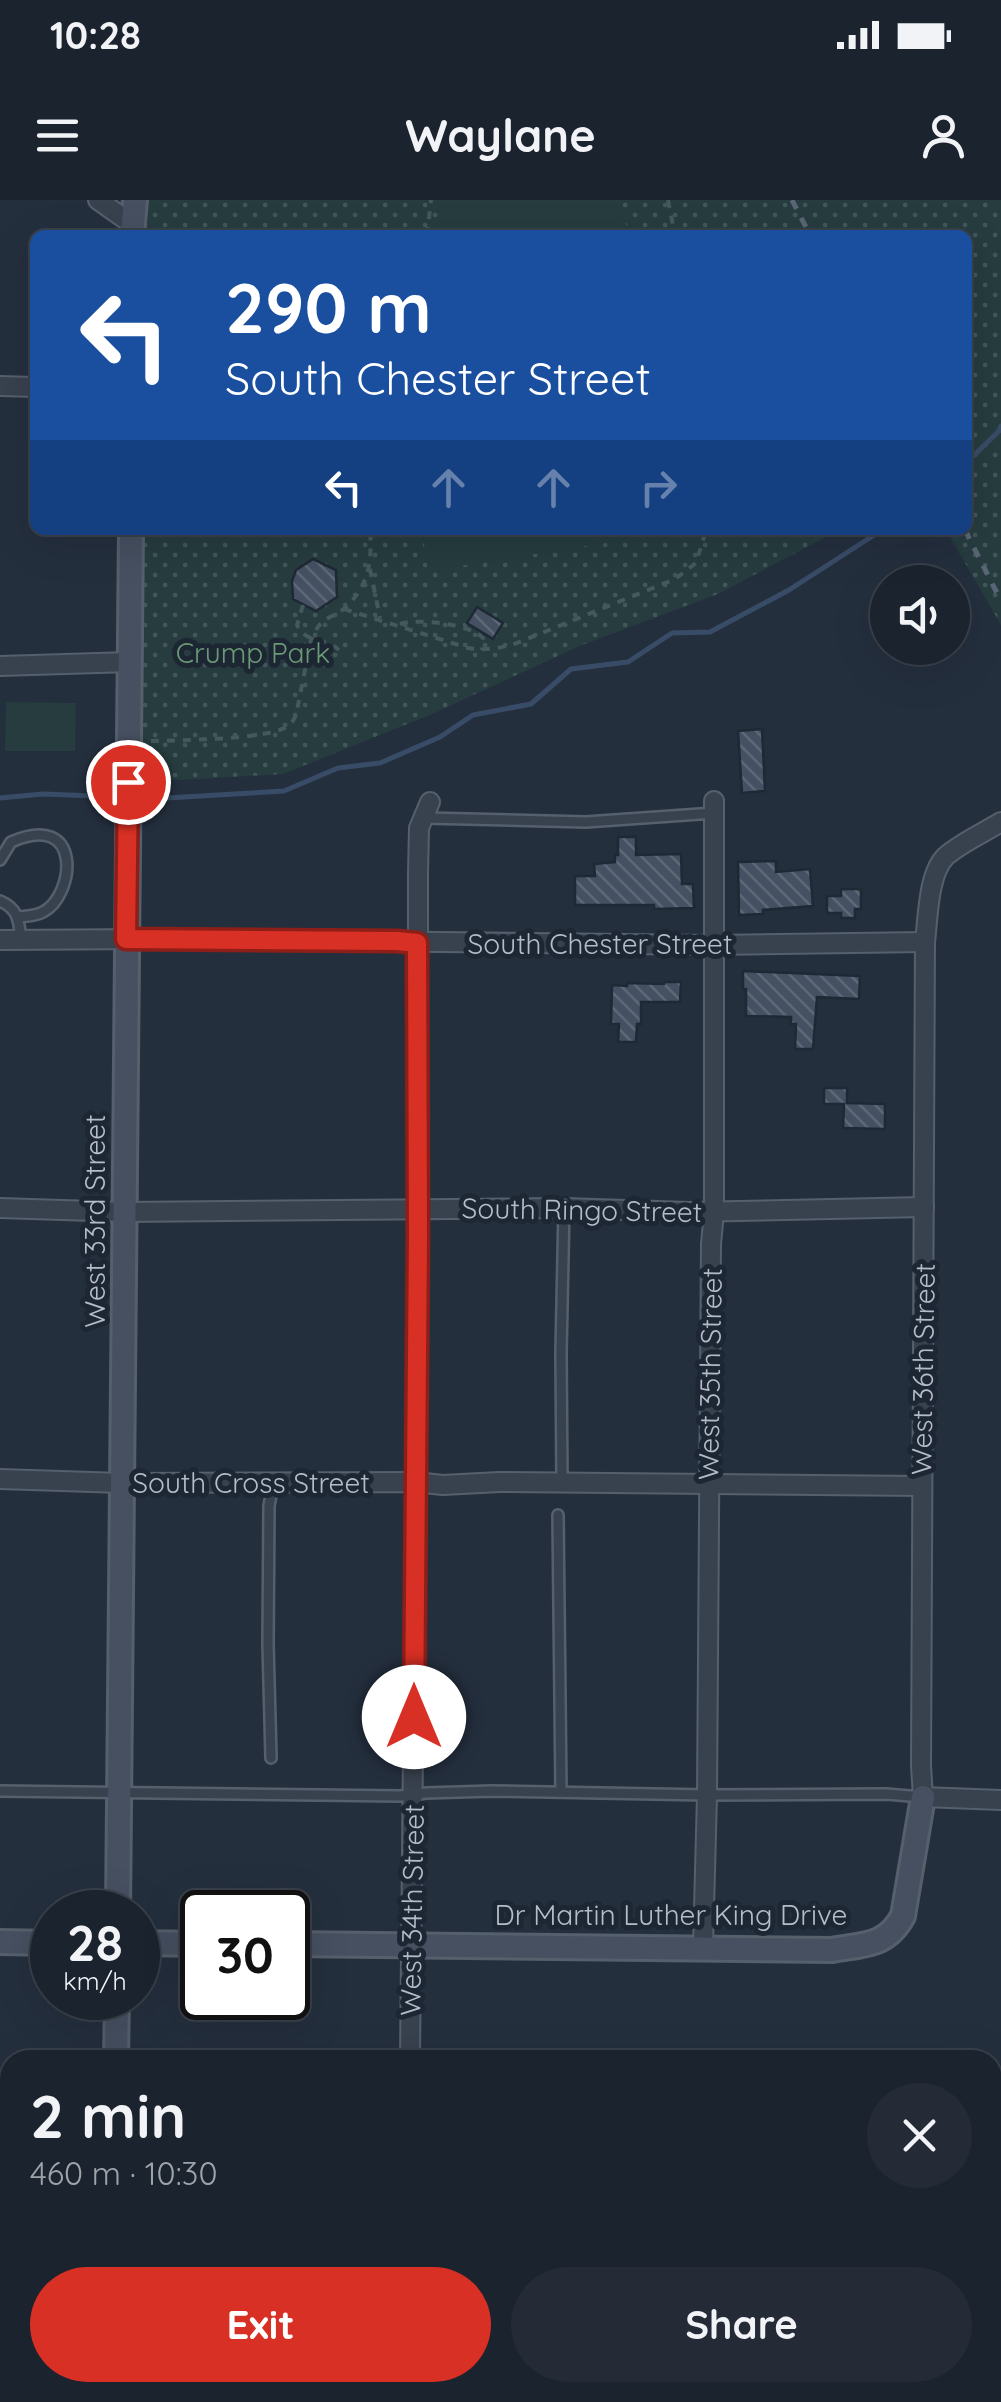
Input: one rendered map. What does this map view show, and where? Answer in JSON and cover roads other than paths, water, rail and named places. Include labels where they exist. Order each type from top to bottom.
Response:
[{"type":"street","points":[[98,200],[133,220]]},
{"type":"street","points":[[0,386],[30,387]]},
{"type":"street","name":"West 33rd Street","points":[[118,1890],[131,535]]},
{"type":"street","points":[[0,666],[130,662]]},
{"type":"street","name":"West 35th Street","points":[[703,1948],[714,1212],[714,807]]},
{"type":"street","name":"West 34th Street","points":[[410,2050],[417,943],[419,828],[426,810]]},
{"type":"street","points":[[925,942],[938,865],[1001,822]]},
{"type":"street","name":"South Chester Street","points":[[0,940],[714,945],[925,942]]},
{"type":"street","name":"West 36th Street","points":[[923,1797],[925,942]]},
{"type":"street","name":"South Ringo Street","points":[[0,1208],[124,1212],[418,1208],[714,1212],[924,1207]]},
{"type":"street","name":"South Cross Street","points":[[0,1478],[122,1483],[922,1486]]},
{"type":"street","points":[[923,1797],[1001,1800]]},
{"type":"street","name":"Dr Martin Luther King Drive","points":[[310,1944],[832,1950],[887,1938],[902,1916],[923,1797]]},
{"type":"street","points":[[0,1942],[30,1942]]},
{"type":"street","points":[[116,2050],[117,2020]]},
{"type":"lane","points":[[426,810],[586,822],[714,807]]},
{"type":"lane","points":[[0,860],[11,842],[33,835],[50,836],[62,842],[66,852],[58,897],[41,914],[19,918]]},
{"type":"lane","points":[[0,901],[8,904],[19,918],[21,940]]},
{"type":"lane","points":[[562,1482],[564,1208]]},
{"type":"lane","points":[[271,1758],[268,1644],[273,1484]]},
{"type":"lane","points":[[558,1515],[560,1792]]},
{"type":"lane","points":[[0,1791],[707,1796],[774,1793],[923,1797]]},
{"type":"waterway","points":[[972,457],[1001,426]]},
{"type":"waterway","points":[[133,797],[284,791],[338,768],[380,763],[440,737],[473,715],[531,704],[571,669],[628,662],[672,633],[710,632],[789,590],[874,535]]},
{"type":"waterway","points":[[0,798],[43,794],[122,797]]},
{"type":"railway","points":[[792,200],[807,230]]},
{"type":"railway","points":[[968,535],[1001,601]]},
{"type":"park label","name":"Crump Park","points":[[253,653]]}]
